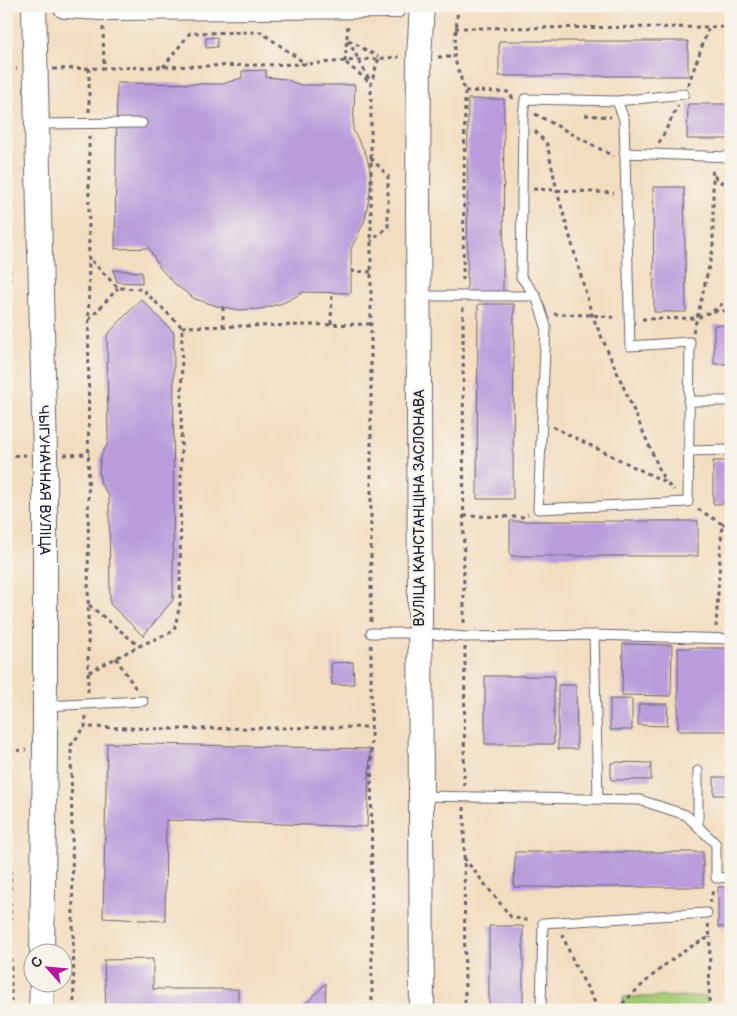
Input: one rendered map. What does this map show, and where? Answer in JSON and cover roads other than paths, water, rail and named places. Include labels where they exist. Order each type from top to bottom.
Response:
[{"type":"main road","name":"ЧЫГУНАЧНАЯ ВУЛІЦА","points":[[34,6],[44,455],[45,706],[42,944]]},
{"type":"main road","points":[[65,6],[102,8],[395,6]]},
{"type":"main road","name":"ВУЛІЦА КАНСТАНЦІНА ЗАСЛОНАВА","points":[[422,6],[419,57],[418,296],[422,1010]]},
{"type":"main road","points":[[42,994],[42,1010]]},
{"type":"lane","points":[[617,101],[624,119],[630,346],[690,342],[688,502],[538,509],[546,326],[536,296],[521,277],[523,117],[525,99],[617,101],[684,94]]},
{"type":"lane","points":[[36,124],[142,123]]},
{"type":"lane","points":[[624,158],[731,157]]},
{"type":"lane","points":[[418,296],[536,296]]},
{"type":"lane","points":[[688,401],[731,400]]},
{"type":"lane","points":[[688,451],[731,450]]},
{"type":"lane","points":[[371,633],[420,633],[464,637],[594,635],[731,638]]},
{"type":"lane","points":[[594,635],[598,798]]},
{"type":"lane","points":[[45,706],[87,704],[141,697]]},
{"type":"lane","points":[[698,770],[698,825]]},
{"type":"lane","points":[[420,796],[640,800],[686,816],[698,825],[716,844],[716,878],[731,877]]},
{"type":"lane","points":[[540,1010],[543,923],[707,913]]}]
